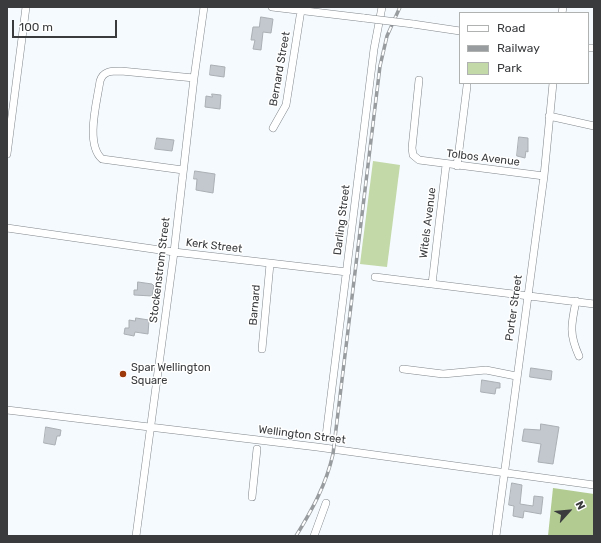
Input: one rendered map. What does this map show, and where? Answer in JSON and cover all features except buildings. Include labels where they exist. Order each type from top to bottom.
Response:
[{"type":"street","points":[[7,154],[26,7]]},
{"type":"street","name":"Stockenstrom Street","points":[[136,536],[174,252],[194,78],[204,7]]},
{"type":"street","points":[[272,7],[459,31]]},
{"type":"street","name":"Darling Street","points":[[326,436],[374,49],[382,7]]},
{"type":"street","name":"Bernard Street","points":[[273,128],[286,105],[301,10]]},
{"type":"street","points":[[183,170],[102,159],[94,150],[94,128],[100,81],[102,76],[108,72],[121,71],[194,78]]},
{"type":"street","name":"Tolbos Avenue","points":[[420,80],[412,148],[413,155],[419,160],[446,165],[544,176]]},
{"type":"street","name":"Porter Street","points":[[496,536],[516,376],[544,176],[553,84]]},
{"type":"street","points":[[458,166],[467,86]]},
{"type":"street","points":[[549,116],[594,126]]},
{"type":"street","name":"Witels Avenue","points":[[432,284],[446,165]]},
{"type":"street","name":"Kerk Street","points":[[7,228],[174,252],[347,272]]},
{"type":"street","name":"Barnard","points":[[262,349],[270,264]]},
{"type":"street","points":[[375,277],[594,304]]},
{"type":"street","points":[[576,301],[571,328],[575,346],[580,356]]},
{"type":"street","points":[[403,369],[443,374],[486,370],[516,376]]},
{"type":"street","name":"Wellington Street","points":[[7,410],[317,447],[594,485]]},
{"type":"street","points":[[252,497],[257,449]]},
{"type":"street","points":[[314,536],[326,503]]},
{"type":"green space","points":[[373,161],[400,165],[387,267],[360,264]]},
{"type":"green space","points":[[553,488],[594,494],[594,536],[548,536]]},
{"type":"railway","points":[[296,536],[318,497],[327,476],[333,454],[380,66],[387,36],[400,7]]},
{"type":"place","name":"Spar Wellington Square","points":[[123,374]]}]
